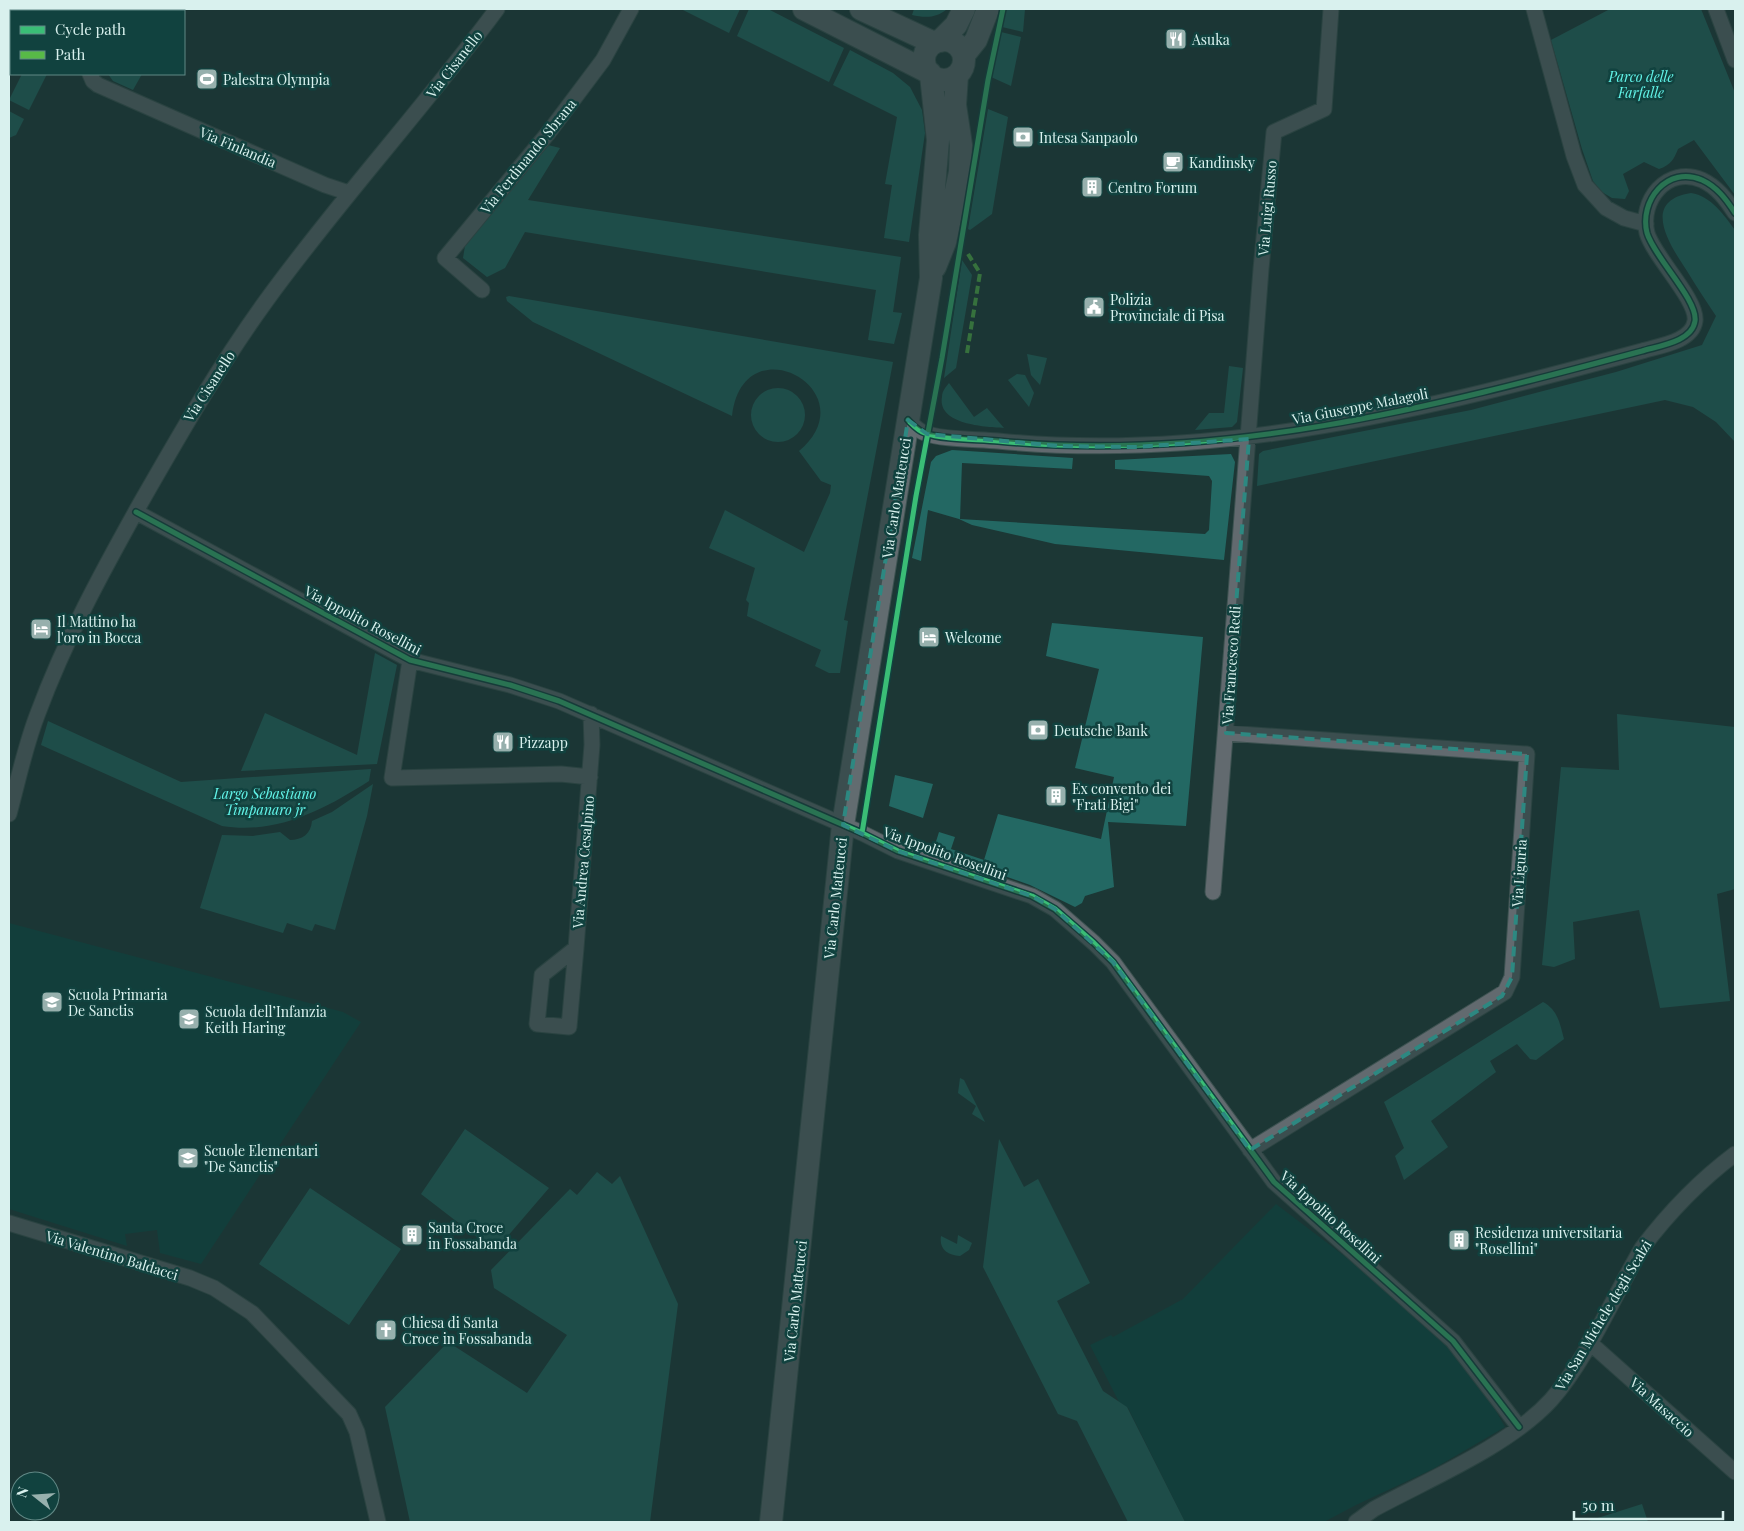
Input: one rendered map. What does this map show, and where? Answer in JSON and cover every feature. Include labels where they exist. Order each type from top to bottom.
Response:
[{"type":"main road","points":[[804,9],[943,80],[961,65],[976,40],[988,9]]},
{"type":"main road","points":[[861,9],[937,42],[954,42],[961,65]]},
{"type":"main road","points":[[931,74],[926,67],[926,51],[956,25],[964,9]]},
{"type":"main road","name":"Via Carlo Matteucci","points":[[931,278],[945,242],[960,172],[961,145],[955,105],[961,65]]},
{"type":"main road","name":"Via Carlo Matteucci","points":[[770,1522],[843,825],[931,278],[930,235],[938,140],[931,74]]},
{"type":"street","name":"Via Cisanello","points":[[9,814],[37,714],[54,673],[98,578],[190,414],[266,300],[349,193],[443,80],[497,9]]},
{"type":"street","name":"Via Ferdinando Sbrana","points":[[482,290],[445,258],[549,132],[603,60],[631,9]]},
{"type":"street","name":"Via Luigi Russo","points":[[1249,438],[1274,132],[1324,110],[1331,9]]},
{"type":"street","points":[[1534,9],[1574,156],[1585,185],[1606,208],[1624,218],[1646,224],[1646,208],[1657,189],[1673,180],[1684,177],[1703,180],[1715,188],[1735,213]]},
{"type":"street","points":[[1716,9],[1735,60]]},
{"type":"street","name":"Via Finlandia","points":[[90,75],[93,81],[98,85],[128,99],[349,193]]},
{"type":"street","name":"Via Giuseppe Malagoli","points":[[908,420],[921,431],[932,435],[1019,443],[1104,447],[1249,438],[1386,415],[1547,376],[1684,337],[1695,322],[1694,312],[1650,241],[1646,224]]},
{"type":"street","name":"Via Francesco Redi","points":[[1214,892],[1249,438]]},
{"type":"street","name":"Via Ippolito Rosellini","points":[[136,512],[410,660],[510,685],[591,714],[898,851],[1032,896],[1055,909],[1113,962],[1274,1182],[1453,1341],[1519,1427]]},
{"type":"street","points":[[410,660],[392,778],[561,774],[590,777],[591,714]]},
{"type":"street","name":"Via Liguria","points":[[1226,733],[1527,754],[1512,977],[1505,992],[1250,1150]]},
{"type":"street","name":"Via Andrea Cesalpino","points":[[576,948],[542,975],[537,1024],[569,1027],[576,948],[590,777]]},
{"type":"street","name":"Via San Michele degli Scalzi","points":[[1356,1522],[1374,1509],[1481,1451],[1519,1427],[1539,1411],[1558,1392],[1589,1342],[1642,1248],[1682,1199],[1735,1154]]},
{"type":"street","name":"Via Valentino Baldacci","points":[[9,1223],[214,1288],[240,1303],[264,1324],[349,1414],[357,1432],[378,1522]]},
{"type":"street","name":"Via Masaccio","points":[[1589,1342],[1735,1472]]},
{"type":"highlighted area","points":[[908,420],[927,434],[1059,446],[1135,447],[1249,439],[1226,733],[1527,754],[1512,977],[1502,996],[1250,1150],[1113,962],[1055,909],[1032,896],[898,851],[843,825]]},
{"type":"shaded area","name":"Scuole Elementari \"De Sanctis\"","points":[[9,923],[343,1012],[361,1022],[201,1264],[160,1253],[157,1230],[125,1234],[127,1246],[9,1209]]},
{"type":"shaded area","points":[[1276,1204],[1355,1264],[1461,1359],[1487,1395],[1505,1427],[1433,1469],[1324,1522],[1185,1522],[1128,1408],[1119,1402],[1090,1345],[1111,1335],[1113,1337],[1183,1299]]},
{"type":"green space","points":[[681,9],[740,9],[729,33]]},
{"type":"green space","points":[[749,9],[768,9],[844,48],[829,82],[737,36]]},
{"type":"green space","points":[[914,9],[947,9],[935,16],[922,17],[912,15]]},
{"type":"green space","points":[[1006,9],[1025,9],[1023,32],[1002,27]]},
{"type":"green space","name":"Parco delle Farfalle","points":[[1610,9],[1701,9],[1735,93],[1735,195],[1694,140],[1678,149],[1672,161],[1666,166],[1659,169],[1644,162],[1623,174],[1629,191],[1625,199],[1612,198],[1602,192],[1593,181],[1551,40]]},
{"type":"green space","points":[[1001,32],[1021,37],[1011,86],[991,77]]},
{"type":"green space","points":[[850,50],[893,73],[910,87],[922,110],[925,133],[909,242],[884,238],[892,185],[885,184],[897,117],[833,85]]},
{"type":"green space","points":[[22,75],[46,75],[29,110],[9,100]]},
{"type":"green space","points":[[109,75],[141,75],[133,90],[113,81]]},
{"type":"green space","points":[[988,109],[1008,117],[992,214],[970,230],[968,229]]},
{"type":"green space","points":[[9,111],[24,119],[16,135],[9,138]]},
{"type":"green space","points":[[548,145],[560,148],[528,200],[901,257],[893,312],[902,313],[894,344],[868,340],[876,290],[525,232],[505,268],[487,277],[463,258],[465,246]]},
{"type":"green space","points":[[1691,193],[1711,202],[1722,212],[1735,230],[1735,442],[1716,422],[1693,407],[1665,400],[1257,486],[1259,454],[1263,451],[1471,410],[1616,372],[1702,345],[1716,316],[1673,249],[1667,237],[1663,214],[1666,205],[1675,198]]},
{"type":"green space","points":[[962,260],[972,275],[956,368],[944,378]]},
{"type":"green space","points":[[506,297],[893,362],[844,620],[848,621],[840,673],[829,673],[815,666],[821,650],[747,616],[749,603],[746,600],[755,568],[709,548],[725,510],[804,552],[830,493],[831,485],[821,481],[799,451],[817,428],[820,407],[812,389],[796,375],[777,370],[757,373],[741,388],[732,416],[533,322],[507,301]]},
{"type":"green space","points":[[1027,354],[1047,358],[1040,385],[1031,375]]},
{"type":"green space","points":[[1229,366],[1243,368],[1237,422],[1232,427],[1195,430],[1209,413],[1224,413]]},
{"type":"green space","points":[[1017,374],[1025,375],[1034,393],[1029,407],[1008,380]]},
{"type":"green space","points":[[949,383],[974,417],[987,408],[1004,428],[965,423],[947,414],[943,406],[942,397],[943,391]]},
{"type":"green space","points":[[778,388],[788,390],[797,396],[803,405],[805,415],[803,425],[797,434],[788,440],[778,442],[768,440],[759,434],[753,425],[751,415],[753,405],[759,396],[768,390]]},
{"type":"green space","points":[[952,450],[1073,458],[1072,469],[962,463],[960,519],[1205,534],[1209,530],[1212,481],[1209,476],[1115,469],[1115,460],[1231,454],[1235,462],[1224,560],[1055,544],[972,525],[928,510],[921,561],[912,558],[931,462],[936,456]]},
{"type":"green space","points":[[1052,623],[1203,637],[1186,826],[1108,822],[1114,887],[1085,896],[1082,903],[1075,907],[1030,885],[933,851],[939,832],[955,837],[951,849],[984,860],[998,814],[1101,839],[1114,777],[1075,768],[1099,669],[1046,656]]},
{"type":"green space","points":[[375,653],[397,665],[377,764],[241,771],[265,713],[357,755]]},
{"type":"green space","points":[[1617,714],[1735,727],[1735,889],[1717,894],[1730,1001],[1660,1008],[1639,910],[1573,922],[1575,959],[1554,967],[1542,965],[1561,767],[1619,770]]},
{"type":"green space","name":"Largo Sebastiano Timpanaro jr","points":[[48,721],[181,782],[371,769],[369,781],[318,810],[281,823],[262,827],[222,826],[41,745]]},
{"type":"green space","points":[[895,775],[933,784],[923,818],[889,806]]},
{"type":"green space","points":[[373,784],[367,816],[335,930],[315,924],[312,931],[287,923],[283,933],[200,908],[222,835],[253,836],[280,832],[290,840],[298,839],[308,833],[312,821],[332,812]]},
{"type":"green space","points":[[1543,1002],[1555,1013],[1564,1039],[1536,1060],[1530,1059],[1517,1044],[1490,1061],[1496,1072],[1431,1121],[1448,1147],[1404,1180],[1395,1156],[1404,1148],[1384,1102]]},
{"type":"green space","points":[[960,1078],[964,1080],[985,1122],[972,1114],[976,1106],[958,1093]]},
{"type":"green space","points":[[465,1129],[549,1188],[495,1251],[421,1194]]},
{"type":"green space","points":[[999,1139],[1024,1187],[1038,1179],[1090,1283],[1057,1301],[1103,1391],[1127,1407],[1185,1522],[1128,1522],[1077,1421],[1058,1414],[983,1267]]},
{"type":"green space","points":[[597,1172],[612,1184],[620,1176],[678,1304],[650,1522],[410,1522],[385,1407],[448,1342],[527,1393],[567,1335],[494,1288],[491,1270],[570,1189],[577,1195]]},
{"type":"green space","points":[[310,1188],[401,1249],[349,1325],[259,1264]]},
{"type":"green space","points":[[958,1235],[972,1243],[969,1250],[960,1256],[948,1253],[941,1244],[941,1236],[957,1244]]},
{"type":"green space","points":[[1642,1504],[1648,1522],[1585,1522]]},
{"type":"marked path","points":[[967,353],[980,273],[968,254]]},
{"type":"cycle path","points":[[862,833],[916,496],[942,358],[988,80],[1003,9]]},
{"type":"cycle path","points":[[908,420],[922,432],[951,438],[1081,446],[1162,444],[1243,437],[1324,426],[1404,410],[1563,372],[1665,345],[1688,334],[1693,328],[1695,321],[1694,312],[1690,302],[1651,243],[1647,233],[1647,209],[1658,189],[1678,177],[1702,180],[1717,190],[1735,213]]},
{"type":"cycle path","points":[[136,512],[410,660],[510,685],[559,701],[862,833],[898,851],[1032,896],[1055,909],[1113,962],[1274,1182],[1453,1341],[1519,1427]]},
{"type":"place","name":"Asuka","points":[[1176,39]]},
{"type":"place","name":"Palestra Olympia","points":[[207,79]]},
{"type":"place","name":"Intesa Sanpaolo","points":[[1023,137]]},
{"type":"place","name":"Kandinsky","points":[[1173,162]]},
{"type":"place","name":"Centro Forum","points":[[1092,187]]},
{"type":"place","name":"Polizia Provinciale di Pisa","points":[[1094,307]]},
{"type":"place","name":"Il Mattino ha l'oro in Bocca","points":[[41,629]]},
{"type":"place","name":"Welcome","points":[[929,637]]},
{"type":"place","name":"Deutsche Bank","points":[[1038,730]]},
{"type":"place","name":"Pizzapp","points":[[503,742]]},
{"type":"place","name":"Ex convento dei \"Frati Bigi\"","points":[[1056,796]]},
{"type":"place","name":"Scuola Primaria De Sanctis","points":[[52,1002]]},
{"type":"place","name":"Scuola dell’Infanzia Keith Haring","points":[[189,1019]]},
{"type":"place","name":"Scuole Elementari \"De Sanctis\"","points":[[188,1158]]},
{"type":"place","name":"Santa Croce in Fossabanda","points":[[412,1235]]},
{"type":"place","name":"Residenza universitaria \"Rosellini\"","points":[[1459,1240]]},
{"type":"place","name":"Chiesa di Santa Croce in Fossabanda","points":[[386,1330]]}]
